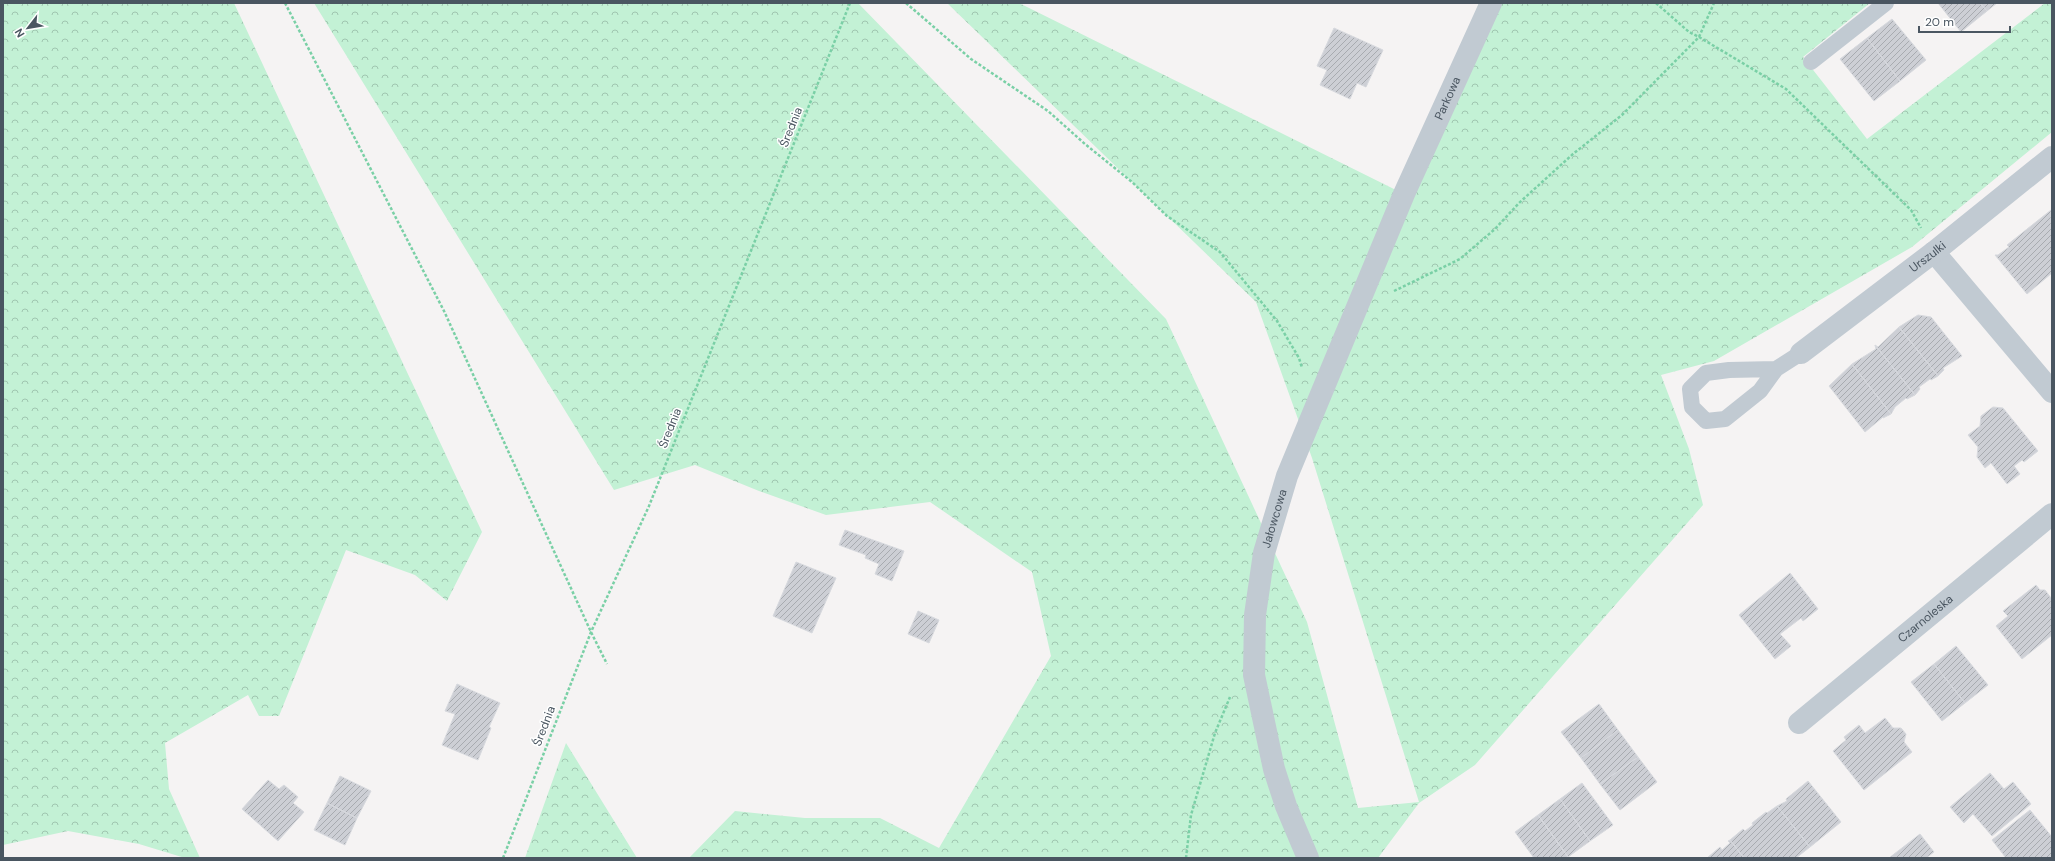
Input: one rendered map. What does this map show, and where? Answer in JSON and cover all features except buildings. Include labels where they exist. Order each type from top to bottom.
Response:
[{"type":"street","name":"Parkowa","points":[[1404,194],[1491,3]]},
{"type":"street","name":"Urszulki","points":[[1801,353],[1934,252],[2052,157]]},
{"type":"street","name":"Jałowcowa","points":[[1308,858],[1286,806],[1274,769],[1254,675],[1255,615],[1264,553],[1287,476],[1404,194]]},
{"type":"street","points":[[1934,252],[2052,392]]},
{"type":"street","name":"Czarnoleska","points":[[1799,723],[2052,514]]},
{"type":"lane","points":[[1811,62],[1886,3]]},
{"type":"lane","points":[[1776,369],[1729,370],[1706,373],[1690,389],[1692,407],[1706,421],[1725,419],[1760,391],[1776,369],[1801,353]]},
{"type":"path","points":[[285,3],[444,311],[590,632],[607,664]]},
{"type":"path","name":"Średnia","points":[[503,858],[590,632],[649,506],[850,3]]},
{"type":"path","points":[[906,3],[971,59],[1048,111],[1085,144],[1132,182],[1167,216],[1220,252],[1277,321],[1299,358],[1316,406]]},
{"type":"path","points":[[1656,3],[1689,32],[1786,89],[1911,210],[1934,252]]},
{"type":"path","points":[[1392,292],[1460,259],[1495,229],[1519,203],[1568,159],[1622,115],[1699,37],[1714,3]]},
{"type":"path","points":[[1186,858],[1191,816],[1215,733],[1233,690]]},
{"type":"green space","points":[[3,3],[234,3],[482,532],[447,601],[415,575],[346,550],[279,716],[259,716],[248,695],[165,743],[169,789],[200,858],[185,858],[139,844],[68,831],[3,845]]},
{"type":"green space","points":[[314,3],[858,3],[1166,319],[1307,622],[1358,808],[1419,802],[1312,458],[1256,302],[947,3],[1019,3],[1404,194],[1479,3],[1870,3],[1803,57],[1867,139],[2045,3],[2052,3],[2052,132],[1912,247],[1714,361],[1661,375],[1689,449],[1703,505],[1475,765],[1419,803],[1378,858],[689,858],[735,811],[805,818],[880,818],[939,848],[1051,656],[1032,572],[930,502],[826,515],[759,491],[695,465],[614,490]]},
{"type":"green space","points":[[566,743],[637,858],[525,858]]}]
